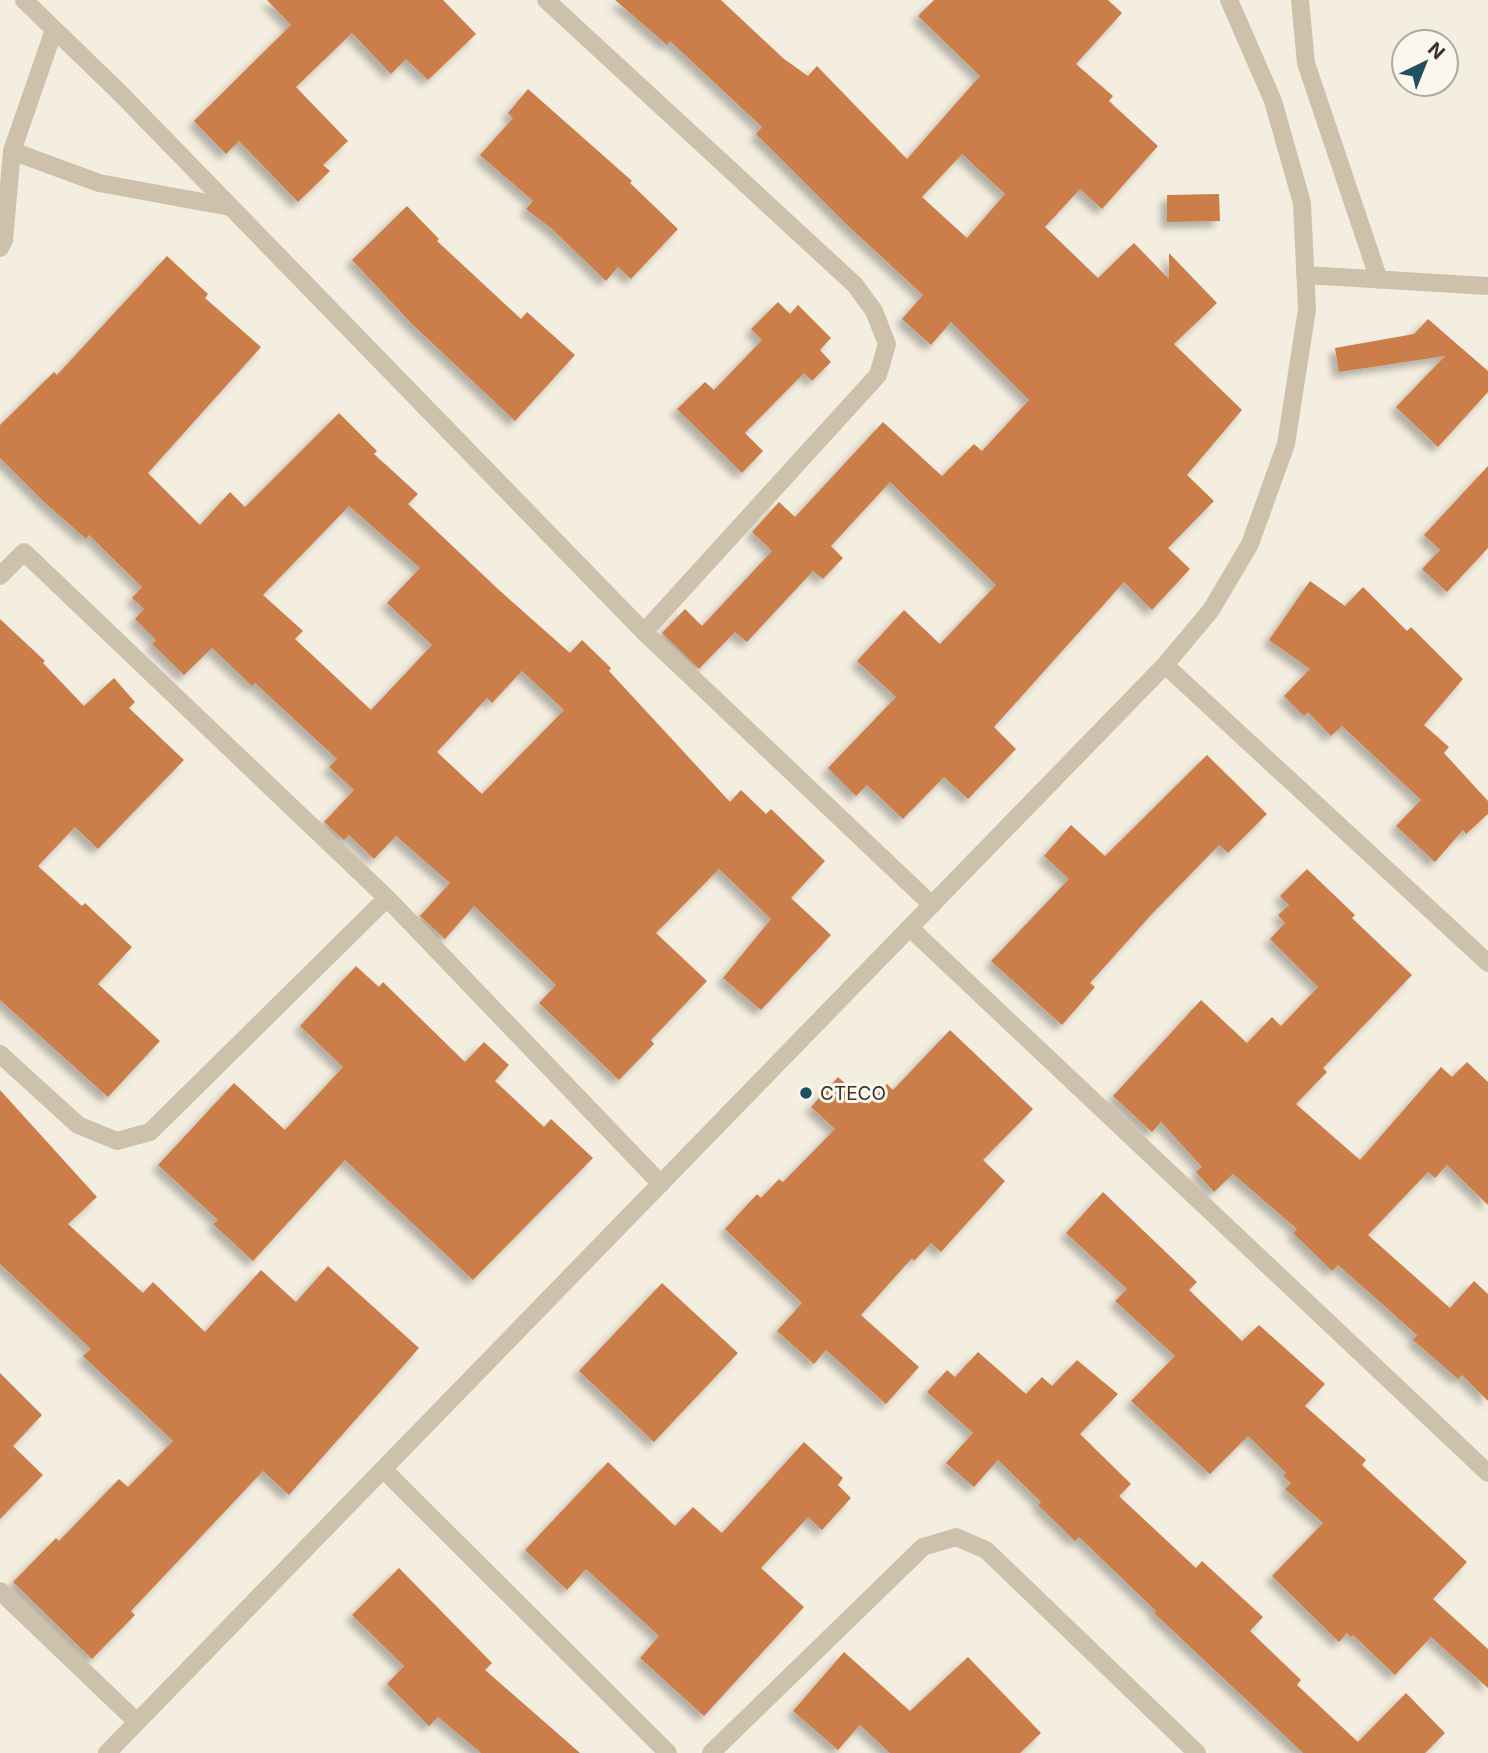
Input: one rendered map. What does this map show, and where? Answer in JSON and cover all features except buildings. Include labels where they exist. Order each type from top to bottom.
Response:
[{"type":"street","points":[[24,0],[120,93],[644,632],[932,905]]},
{"type":"street","points":[[546,0],[856,285],[874,311],[887,344],[878,375],[644,632]]},
{"type":"street","points":[[107,1753],[1165,665],[1211,610],[1250,544],[1286,444],[1307,309],[1302,203],[1273,101],[1229,0]]},
{"type":"street","points":[[1300,0],[1306,63],[1379,280]]},
{"type":"street","points":[[0,248],[4,240],[12,151],[54,30]]},
{"type":"street","points":[[12,151],[99,183],[230,207]]},
{"type":"street","points":[[1305,275],[1488,286]]},
{"type":"street","points":[[0,576],[24,552],[387,898],[661,1184]]},
{"type":"street","points":[[1165,665],[1485,952]]},
{"type":"street","points":[[0,1054],[78,1125],[117,1141],[150,1132],[387,898]]},
{"type":"street","points":[[910,928],[1488,1473]]},
{"type":"street","points":[[383,1469],[668,1753]]},
{"type":"street","points":[[711,1753],[923,1547],[956,1537],[986,1550],[1197,1753]]},
{"type":"street","points":[[0,1591],[137,1722]]},
{"type":"place","name":"CTECO","points":[[806,1093]]}]
